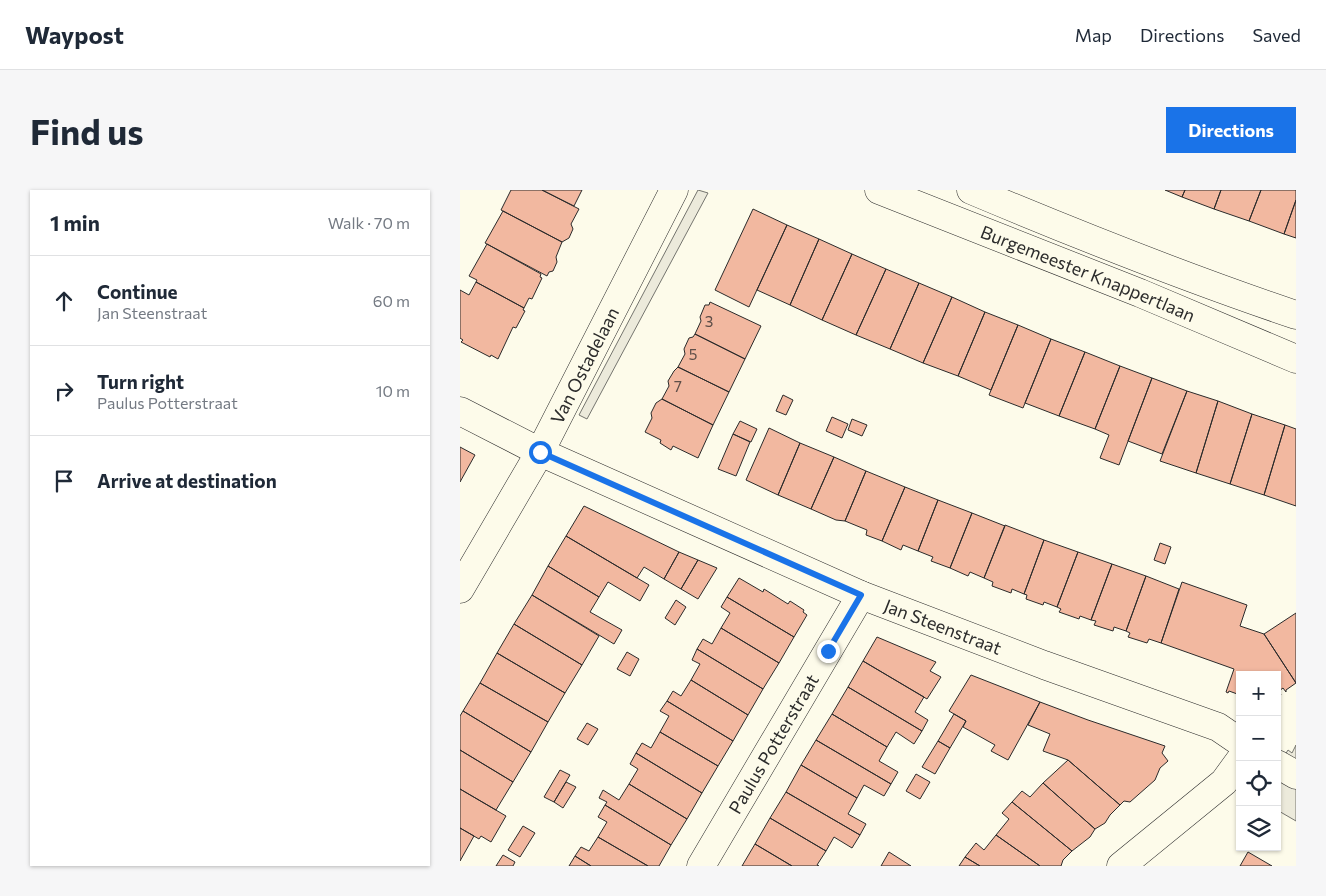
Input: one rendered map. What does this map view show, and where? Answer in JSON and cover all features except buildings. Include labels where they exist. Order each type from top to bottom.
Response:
[{"type":"street","name":"Van Ostadelaan","points":[[460,589],[540,452],[674,190]]},
{"type":"street","name":"Burgemeester Knappertlaan","points":[[879,190],[1140,293],[1296,359]]},
{"type":"street","name":"Burgemeester Knappertlaan","points":[[970,190],[1085,238],[1296,316]]},
{"type":"street","name":"Jan Steenstraat","points":[[460,411],[540,452],[861,595],[1044,665],[1218,727],[1236,739]]},
{"type":"street","name":"Paulus Potterstraat","points":[[701,866],[861,595]]},
{"type":"street","points":[[1121,866],[1224,782],[1239,761]]},
{"type":"street","points":[[1281,766],[1296,775]]},
{"type":"shaded area","points":[[698,190],[708,193],[587,419],[579,415]]},
{"type":"shaded area","points":[[1296,745],[1296,821],[1281,812],[1281,761],[1288,750],[1292,753]]},
{"type":"route","points":[[540,452],[861,595],[828,651]]}]
